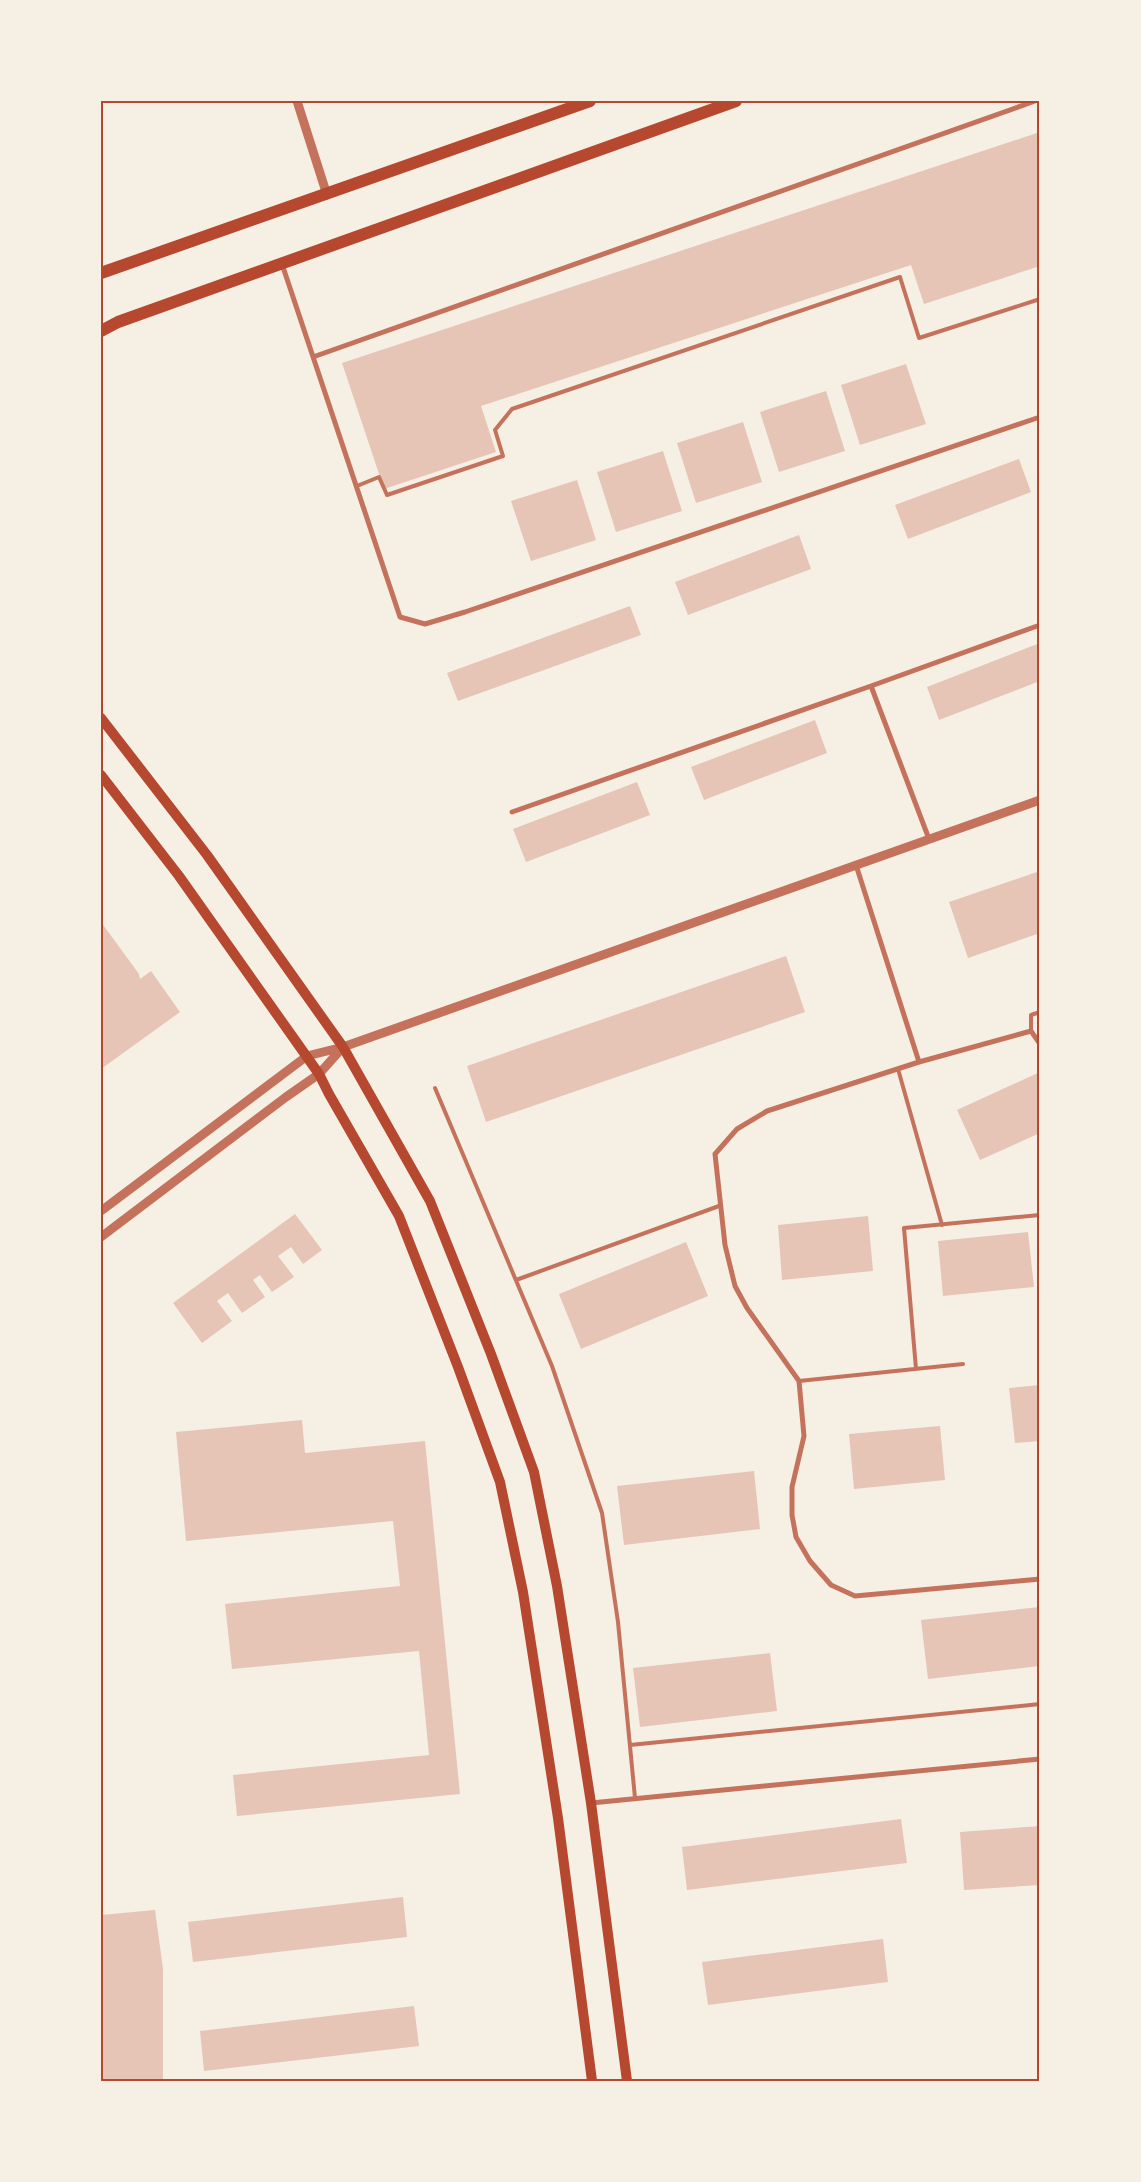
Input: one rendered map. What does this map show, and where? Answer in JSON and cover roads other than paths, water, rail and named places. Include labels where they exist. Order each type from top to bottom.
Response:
[{"type":"main road","points":[[101,273],[590,101]]},
{"type":"main road","points":[[101,331],[118,322],[736,101]]},
{"type":"main road","points":[[101,718],[207,855],[343,1047],[430,1201],[491,1354],[534,1472],[557,1586],[591,1803],[627,2081]]},
{"type":"main road","points":[[101,775],[178,876],[319,1074],[398,1216],[458,1367],[500,1482],[523,1592],[553,1788],[592,2081]]},
{"type":"street","points":[[296,101],[327,195]]},
{"type":"street","points":[[313,357],[1036,101]]},
{"type":"street","points":[[282,264],[400,617],[425,624],[1040,417]]},
{"type":"street","points":[[512,812],[1040,625]]},
{"type":"street","points":[[871,686],[929,839]]},
{"type":"street","points":[[101,1211],[307,1056],[343,1047],[1040,800]]},
{"type":"street","points":[[856,865],[919,1062]]},
{"type":"street","points":[[1040,1044],[1031,1031],[919,1062],[767,1111],[737,1129],[715,1154],[719,1206],[725,1245],[735,1286],[747,1308],[800,1381],[804,1436],[792,1487],[792,1515],[796,1537],[810,1561],[831,1585],[855,1596],[1040,1579]]},
{"type":"street","points":[[101,1237],[286,1096],[319,1074],[343,1047]]},
{"type":"street","points":[[591,1803],[1040,1759]]},
{"type":"lane","points":[[357,486],[379,477],[387,495],[503,456],[494,430],[512,409],[900,276],[919,338],[1040,299]]},
{"type":"lane","points":[[1031,1031],[1031,1015],[1040,1012]]},
{"type":"lane","points":[[898,1069],[942,1225]]},
{"type":"lane","points":[[435,1088],[552,1366],[602,1513],[618,1622],[635,1798]]},
{"type":"lane","points":[[516,1280],[719,1206]]},
{"type":"lane","points":[[916,1369],[904,1228],[1040,1215]]},
{"type":"lane","points":[[800,1381],[963,1364]]},
{"type":"lane","points":[[630,1746],[1040,1704]]}]
